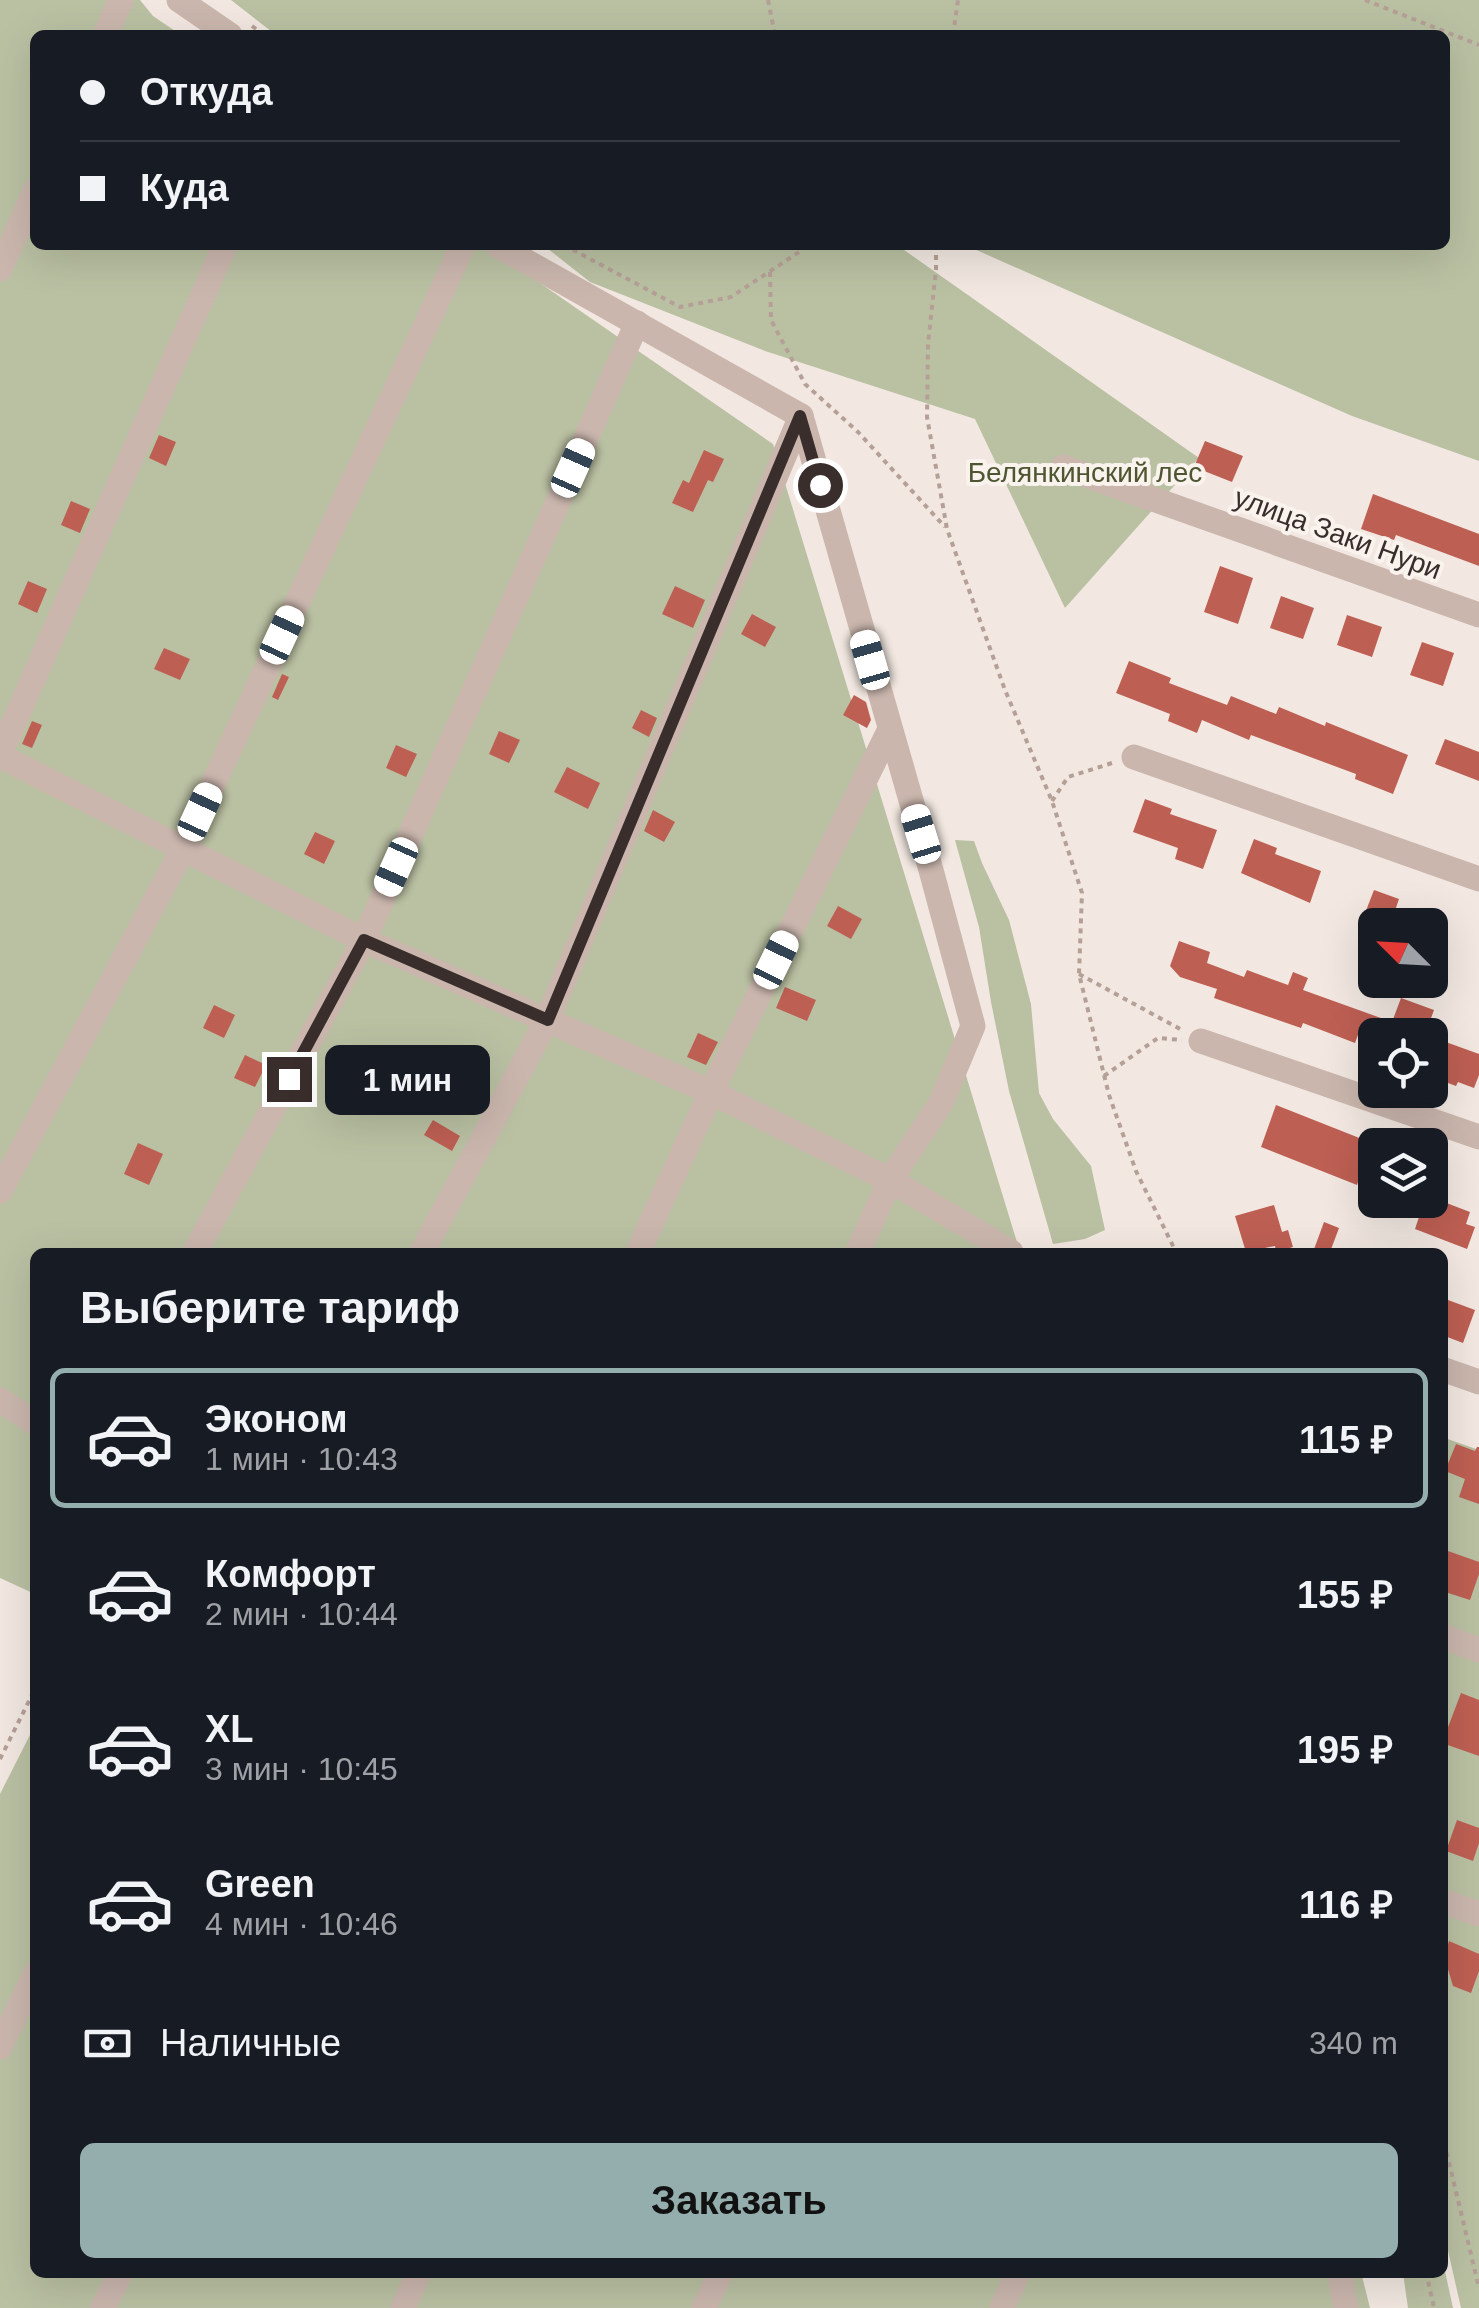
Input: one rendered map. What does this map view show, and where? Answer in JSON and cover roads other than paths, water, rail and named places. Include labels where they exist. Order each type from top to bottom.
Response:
[{"type":"street","points":[[107,30],[121,0]]},
{"type":"street","points":[[178,0],[223,30]]},
{"type":"street","points":[[0,269],[30,202]]},
{"type":"street","points":[[223,250],[0,755],[364,940],[712,1092],[890,1180],[1004,1248]]},
{"type":"street","points":[[0,1191],[184,848],[461,250]]},
{"type":"street","points":[[506,250],[800,416],[973,1026],[940,1103],[890,1180],[860,1248]]},
{"type":"street","points":[[197,1248],[364,940],[638,323]]},
{"type":"street","points":[[424,1248],[548,1020],[800,416]]},
{"type":"street","name":"улица Заки Нури","points":[[1063,467],[1479,615]]},
{"type":"street","points":[[640,1248],[890,730]]},
{"type":"street","points":[[1134,757],[1479,879]]},
{"type":"street","points":[[1201,1041],[1479,1137]]},
{"type":"street","points":[[1448,1371],[1479,1382]]},
{"type":"street","points":[[0,1400],[30,1420]]},
{"type":"street","points":[[1448,1638],[1479,1650]]},
{"type":"street","points":[[1448,1903],[1479,1914]]},
{"type":"street","points":[[0,2047],[30,1984]]},
{"type":"street","points":[[104,2308],[117,2278]]},
{"type":"street","points":[[402,2308],[417,2278]]},
{"type":"street","points":[[704,2308],[718,2278]]},
{"type":"street","points":[[1002,2308],[1015,2278]]},
{"type":"street","points":[[1340,2278],[1346,2308]]},
{"type":"park label","name":"Белянкинский лес","points":[[1085,472]]}]
